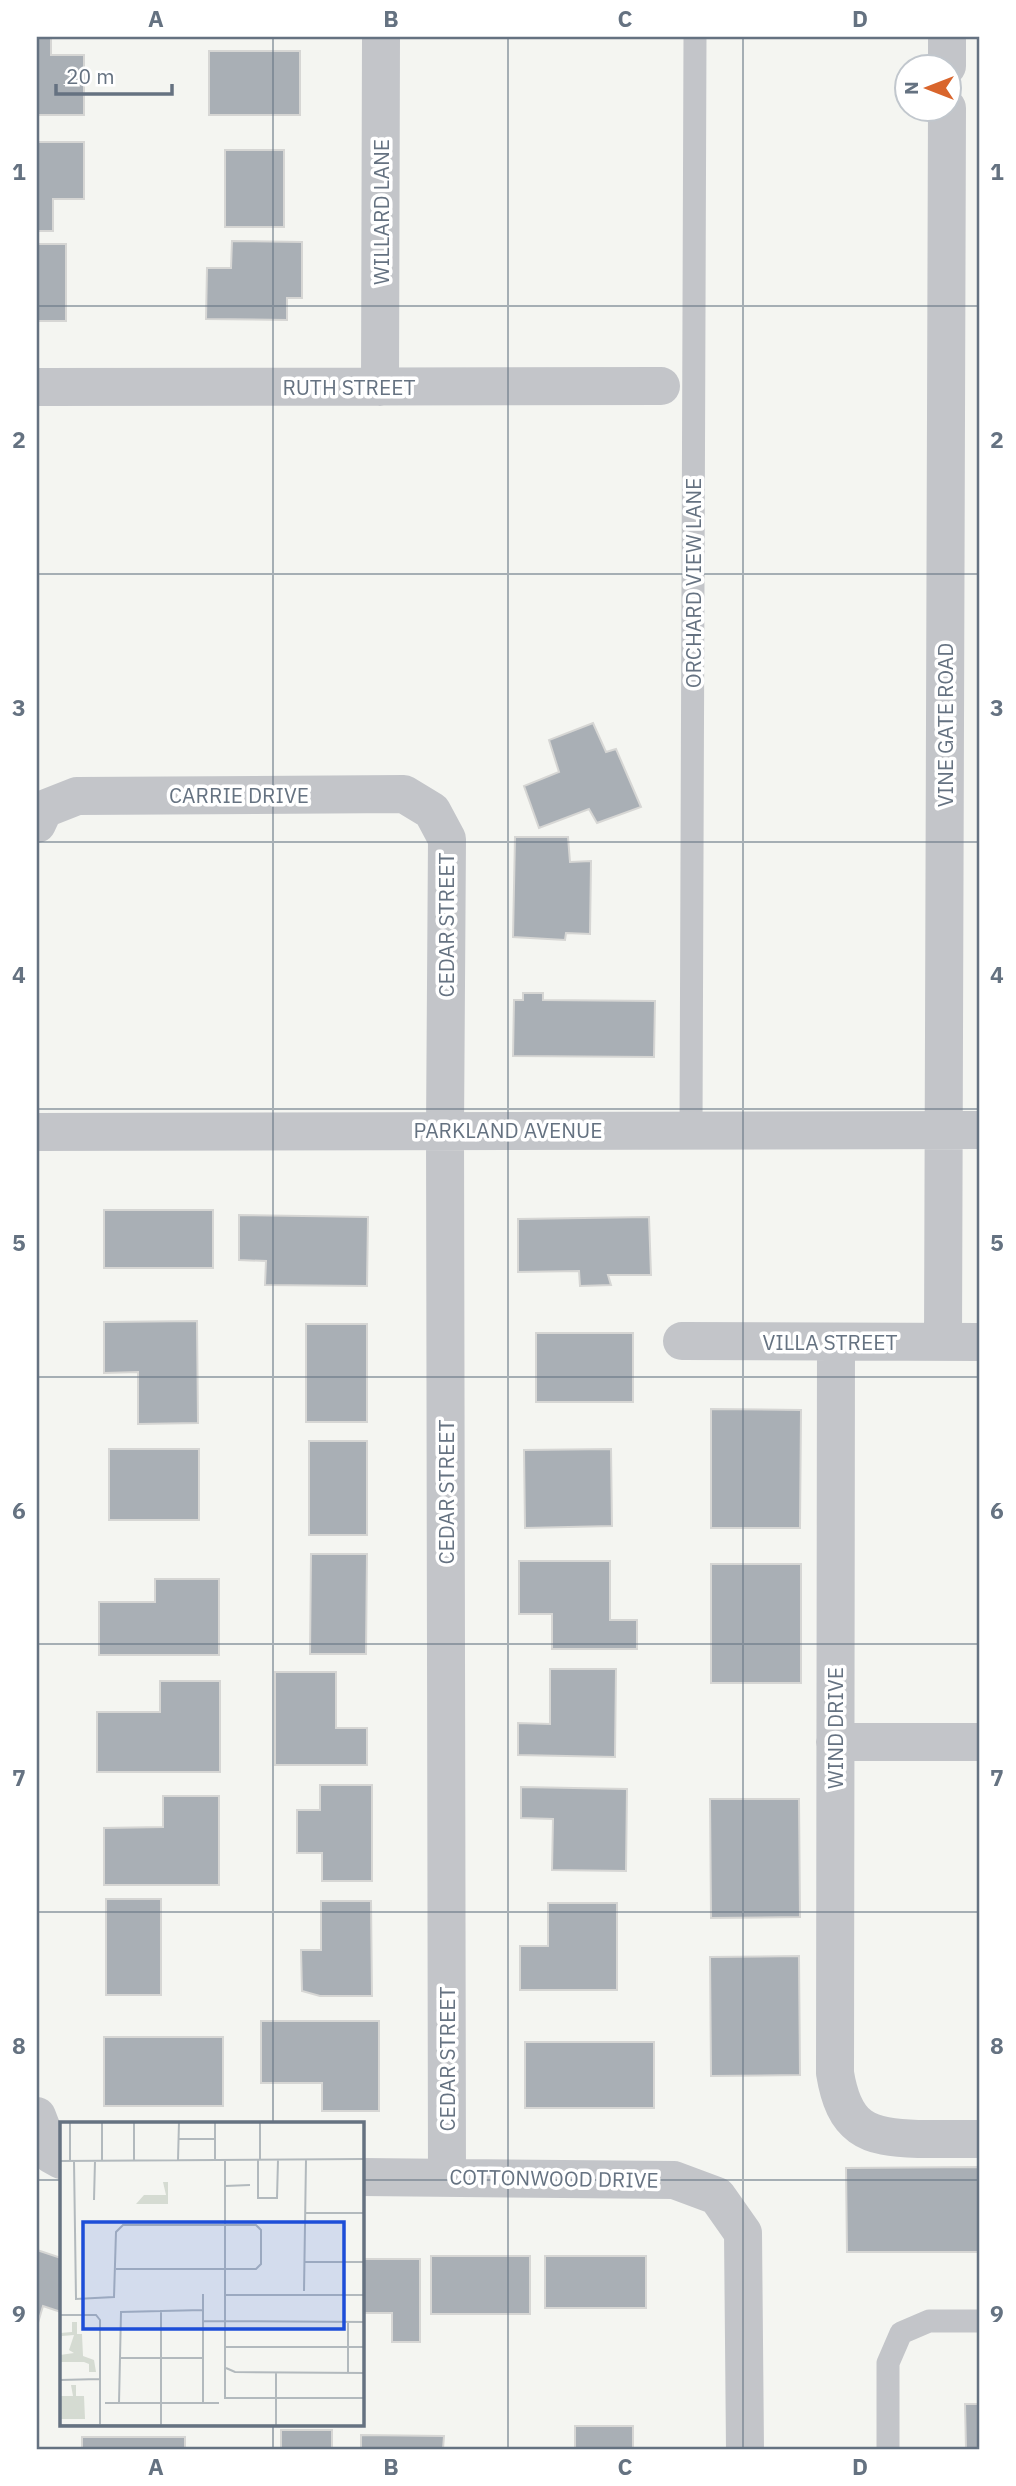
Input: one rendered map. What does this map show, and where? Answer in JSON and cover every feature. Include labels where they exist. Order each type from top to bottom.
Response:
[{"type":"street","name":"WILLARD LANE","points":[[380,387],[381,37]]},
{"type":"street","name":"VINE GATE ROAD","points":[[947,122],[962,1130],[961,1342]]},
{"type":"street","name":"RUTH STREET","points":[[37,387],[661,386]]},
{"type":"street","name":"CARRIE DRIVE","points":[[41,816],[77,796],[404,794],[432,811]]},
{"type":"street","name":"CEDAR STREET","points":[[432,811],[447,839],[447,2177]]},
{"type":"street","name":"PARKLAND AVENUE","points":[[37,1132],[962,1130]]},
{"type":"street","name":"VILLA STREET","points":[[682,1341],[961,1342]]},
{"type":"street","name":"WIND DRIVE","points":[[836,1342],[837,2088],[848,2113],[863,2129],[883,2138],[979,2139]]},
{"type":"street","points":[[835,1742],[979,1742]]},
{"type":"street","points":[[37,2116],[56,2158]]},
{"type":"street","name":"COTTONWOOD DRIVE","points":[[364,2177],[674,2180],[717,2196],[743,2233],[745,2449]]},
{"type":"lane","name":"ORCHARD VIEW LANE","points":[[691,1130],[695,37]]},
{"type":"lane","points":[[888,2449],[888,2363],[901,2333],[929,2321],[979,2321]]},
{"type":"building","points":[[37,37],[51,37],[51,55],[84,55],[84,115],[37,115]]},
{"type":"building","points":[[209,51],[300,51],[300,115],[209,115]]},
{"type":"building","points":[[37,142],[84,142],[84,199],[53,199],[53,231],[37,231]]},
{"type":"building","points":[[225,150],[284,150],[284,227],[225,227]]},
{"type":"building","points":[[232,241],[302,242],[302,298],[287,298],[287,320],[206,319],[207,268],[231,268]]},
{"type":"building","points":[[37,244],[66,244],[66,321],[37,321]]},
{"type":"building","points":[[593,723],[606,752],[616,749],[641,807],[597,823],[589,809],[539,828],[524,786],[559,772],[549,740]]},
{"type":"building","points":[[515,837],[568,837],[570,862],[591,861],[590,934],[566,933],[565,940],[513,937]]},
{"type":"building","points":[[523,993],[543,993],[543,1000],[655,1001],[654,1057],[513,1056],[514,1000],[523,1000]]},
{"type":"building","points":[[104,1210],[213,1210],[213,1268],[104,1268]]},
{"type":"building","points":[[239,1215],[368,1217],[367,1286],[265,1285],[266,1261],[239,1260]]},
{"type":"building","points":[[649,1217],[651,1275],[608,1275],[611,1285],[580,1286],[579,1271],[518,1272],[518,1219]]},
{"type":"building","points":[[197,1321],[198,1423],[138,1424],[138,1372],[104,1373],[104,1322]]},
{"type":"building","points":[[306,1324],[367,1324],[367,1422],[306,1422]]},
{"type":"building","points":[[536,1333],[633,1333],[633,1402],[536,1402]]},
{"type":"building","points":[[711,1409],[801,1410],[800,1528],[711,1528]]},
{"type":"building","points":[[309,1441],[367,1441],[367,1535],[309,1535]]},
{"type":"building","points":[[109,1449],[199,1449],[199,1520],[109,1520]]},
{"type":"building","points":[[611,1449],[612,1526],[525,1528],[524,1450]]},
{"type":"building","points":[[311,1554],[367,1554],[366,1654],[310,1654]]},
{"type":"building","points":[[519,1561],[610,1561],[610,1620],[637,1620],[637,1649],[552,1649],[552,1614],[519,1614]]},
{"type":"building","points":[[711,1564],[801,1564],[801,1683],[711,1683]]},
{"type":"building","points":[[155,1579],[219,1579],[219,1655],[99,1655],[99,1602],[155,1602]]},
{"type":"building","points":[[550,1669],[616,1669],[615,1757],[518,1755],[518,1723],[550,1724]]},
{"type":"building","points":[[275,1672],[336,1672],[336,1728],[367,1728],[367,1765],[275,1765]]},
{"type":"building","points":[[160,1681],[220,1681],[220,1772],[97,1772],[97,1712],[160,1712]]},
{"type":"building","points":[[320,1785],[372,1785],[372,1881],[322,1881],[322,1853],[297,1853],[297,1810],[320,1810]]},
{"type":"building","points":[[521,1787],[627,1789],[626,1871],[552,1870],[553,1819],[521,1818]]},
{"type":"building","points":[[163,1796],[219,1796],[219,1885],[104,1885],[104,1828],[163,1827]]},
{"type":"building","points":[[710,1799],[799,1799],[800,1917],[711,1918]]},
{"type":"building","points":[[106,1899],[161,1899],[161,1995],[106,1995]]},
{"type":"building","points":[[321,1901],[371,1901],[372,1996],[320,1996],[302,1991],[301,1950],[321,1950]]},
{"type":"building","points":[[548,1903],[617,1903],[617,1990],[520,1990],[520,1946],[548,1946]]},
{"type":"building","points":[[799,1956],[800,2075],[711,2076],[710,1957]]},
{"type":"building","points":[[261,2021],[379,2021],[379,2111],[322,2111],[322,2083],[261,2083]]},
{"type":"building","points":[[104,2037],[223,2037],[223,2106],[104,2106]]},
{"type":"building","points":[[525,2042],[654,2042],[654,2108],[525,2108]]},
{"type":"building","points":[[979,2167],[979,2252],[847,2252],[846,2168]]},
{"type":"building","points":[[37,2250],[60,2258],[60,2312],[43,2306],[37,2326]]},
{"type":"building","points":[[431,2256],[530,2256],[530,2314],[431,2314]]},
{"type":"building","points":[[545,2256],[646,2256],[646,2308],[545,2308]]},
{"type":"building","points":[[364,2259],[420,2259],[420,2342],[392,2342],[392,2313],[364,2313]]},
{"type":"building","points":[[965,2404],[979,2404],[979,2449],[966,2449]]},
{"type":"building","points":[[575,2426],[633,2426],[633,2449],[575,2449]]},
{"type":"building","points":[[281,2430],[332,2430],[332,2449],[281,2449]]},
{"type":"building","points":[[361,2435],[444,2436],[443,2449],[361,2449]]},
{"type":"building","points":[[82,2437],[185,2437],[185,2449],[82,2449]]}]
